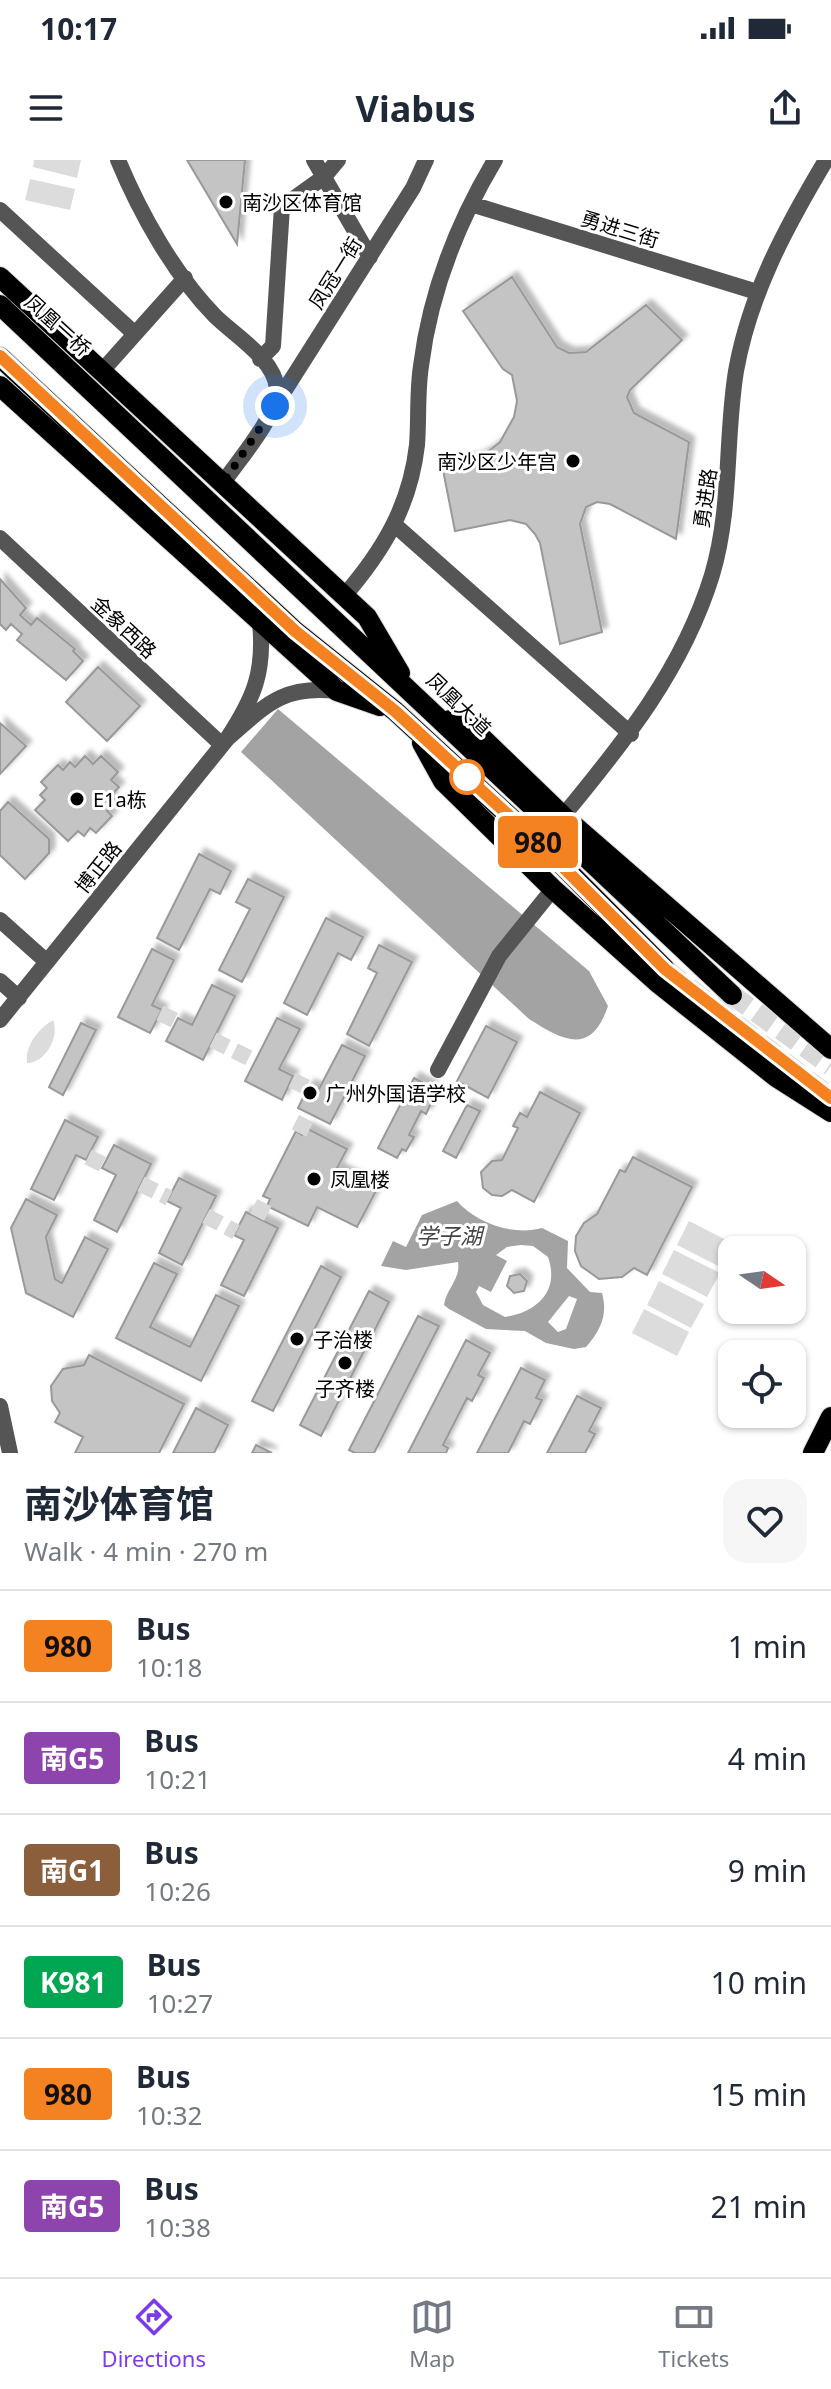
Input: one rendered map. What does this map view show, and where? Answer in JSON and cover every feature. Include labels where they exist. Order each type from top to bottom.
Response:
[{"type":"main road","points":[[0,277],[93,376],[223,483],[367,617],[410,691]]},
{"type":"main road","name":"凤凰一桥","points":[[0,305],[93,376]]},
{"type":"main road","points":[[0,357],[295,631],[395,711],[562,865],[665,969]]},
{"type":"main road","name":"凤凰大道","points":[[93,376],[288,580],[432,711],[732,995]]},
{"type":"main road","points":[[0,386],[337,691],[395,711]]},
{"type":"main road","points":[[432,711],[477,733],[563,816],[831,1049]]},
{"type":"main road","points":[[414,729],[443,781],[553,889],[659,984],[776,1077],[831,1112]]},
{"type":"main road","points":[[813,1453],[831,1417]]},
{"type":"street","points":[[118,160],[154,231],[185,278],[212,313],[260,359],[274,378],[277,390],[275,406]]},
{"type":"street","points":[[314,160],[370,257]]},
{"type":"street","points":[[260,359],[273,346],[282,207],[324,177],[338,160]]},
{"type":"street","name":"凤冠一街","points":[[223,483],[370,257],[426,160]]},
{"type":"street","points":[[344,596],[377,558],[396,526],[413,471],[421,365],[429,324],[445,269],[471,204],[495,160]]},
{"type":"street","name":"勇进路","points":[[563,816],[631,734],[692,631],[712,574],[725,515],[736,372],[757,292],[786,228],[826,160]]},
{"type":"street","name":"勇进三街","points":[[471,204],[757,292]]},
{"type":"street","points":[[0,210],[135,334]]},
{"type":"street","points":[[93,376],[185,278]]},
{"type":"street","points":[[396,526],[631,734]]},
{"type":"street","name":"金象西路","points":[[0,538],[224,742]]},
{"type":"street","points":[[224,742],[242,716],[262,669],[260,622]]},
{"type":"street","points":[[224,742],[272,700],[294,690],[337,691]]},
{"type":"street","name":"博正路","points":[[0,1020],[224,742]]},
{"type":"street","points":[[438,1070],[499,956],[553,889]]},
{"type":"street","points":[[0,920],[47,962]]},
{"type":"street","points":[[0,981],[19,998]]},
{"type":"street","points":[[0,1406],[10,1453]]},
{"type":"shaded area","points":[[34,160],[81,160],[77,178],[33,167]]},
{"type":"shaded area","points":[[30,179],[75,189],[70,210],[25,200]]},
{"type":"shaded area","points":[[53,1020],[53,1041],[49,1048],[40,1059],[27,1063],[28,1050],[34,1038]]},
{"type":"shaded area","points":[[689,1221],[718,1236],[718,1266],[677,1245]]},
{"type":"shaded area","points":[[674,1250],[718,1272],[718,1277],[707,1297],[662,1274]]},
{"type":"shaded area","points":[[659,1281],[704,1304],[691,1328],[647,1305]]},
{"type":"shaded area","points":[[644,1309],[689,1332],[677,1356],[632,1333]]},
{"type":"water","points":[[278,709],[589,971],[608,1006],[593,1032],[585,1038],[565,1038],[529,1019],[241,752]]},
{"type":"water","name":"学子湖","points":[[457,1201],[474,1216],[496,1226],[519,1230],[542,1228],[568,1241],[567,1268],[590,1292],[602,1293],[604,1301],[604,1315],[591,1341],[586,1347],[574,1349],[546,1343],[525,1331],[486,1329],[449,1309],[444,1305],[457,1274],[458,1262],[406,1270],[381,1266],[393,1241],[406,1247],[422,1215]],"holes":[[[533,1246],[548,1257],[551,1280],[548,1290],[536,1305],[505,1317],[483,1305],[476,1292],[479,1286],[491,1292],[507,1261],[496,1255],[507,1247]],[[569,1296],[577,1299],[566,1329],[558,1332],[548,1322]]]},
{"type":"building","name":"南沙区体育馆","points":[[187,160],[245,160],[237,244]]},
{"type":"building","name":"南沙区少年宫","points":[[512,277],[557,347],[569,353],[586,352],[646,305],[682,340],[630,390],[627,397],[634,413],[689,442],[676,539],[610,504],[597,502],[586,507],[580,524],[602,632],[560,644],[540,543],[535,534],[526,524],[510,520],[455,531],[442,465],[478,457],[490,450],[500,442],[514,417],[517,401],[512,375],[503,369],[463,311]]},
{"type":"building","points":[[0,579],[26,608],[20,615],[31,625],[37,618],[75,649],[73,651],[83,661],[66,680],[17,640],[22,634],[11,624],[6,630],[0,624]]},
{"type":"building","points":[[98,667],[140,706],[107,741],[66,702]]},
{"type":"building","points":[[0,723],[26,746],[0,774]]},
{"type":"building","name":"E1a栋","points":[[85,756],[93,764],[101,756],[118,772],[111,780],[119,787],[109,798],[114,803],[107,811],[112,816],[96,833],[90,828],[84,836],[78,831],[68,841],[35,810],[45,800],[40,795],[47,788],[41,782],[58,765],[63,770],[70,762],[75,767]]},
{"type":"building","points":[[8,802],[49,839],[49,853],[25,879],[0,855],[0,811]]},
{"type":"building","points":[[199,854],[231,871],[220,894],[210,889],[179,950],[157,938]]},
{"type":"building","points":[[248,879],[284,897],[242,982],[219,970],[250,909],[236,902]]},
{"type":"building","points":[[326,918],[363,937],[351,960],[338,953],[307,1015],[284,1003]]},
{"type":"building","points":[[379,945],[412,962],[369,1046],[347,1034],[377,973],[368,968]]},
{"type":"building","points":[[152,949],[174,960],[152,1005],[162,1010],[150,1033],[118,1017]]},
{"type":"building","points":[[212,985],[235,996],[203,1060],[166,1041],[178,1018],[192,1025]]},
{"type":"building","points":[[277,1018],[300,1029],[279,1069],[293,1076],[282,1100],[245,1081]]},
{"type":"building","points":[[81,1023],[96,1030],[63,1095],[49,1087]]},
{"type":"building","points":[[486,1026],[517,1042],[488,1098],[457,1081]]},
{"type":"building","points":[[342,1045],[365,1056],[330,1124],[298,1108],[309,1085],[319,1089]]},
{"type":"building","points":[[414,1078],[433,1088],[428,1097],[433,1099],[426,1114],[421,1111],[409,1135],[414,1137],[406,1151],[402,1149],[397,1158],[378,1148]]},
{"type":"building","points":[[540,1092],[580,1113],[534,1202],[512,1190],[502,1196],[492,1195],[483,1188],[481,1172],[492,1161],[502,1160],[518,1128],[513,1126],[520,1113],[527,1117]]},
{"type":"building","points":[[467,1105],[480,1111],[456,1158],[443,1151]]},
{"type":"building","points":[[65,1120],[98,1137],[86,1160],[76,1155],[54,1200],[31,1189]]},
{"type":"building","name":"凤凰楼","points":[[306,1128],[347,1149],[337,1168],[377,1189],[357,1227],[317,1207],[308,1226],[267,1206],[270,1199],[263,1196],[296,1131],[302,1135]]},
{"type":"building","points":[[114,1145],[151,1164],[117,1232],[94,1220],[116,1175],[102,1168]]},
{"type":"building","points":[[633,1157],[692,1187],[647,1275],[634,1268],[622,1277],[599,1279],[581,1266],[575,1251],[576,1236],[584,1223],[597,1214],[620,1170],[625,1172]]},
{"type":"building","points":[[179,1178],[216,1196],[182,1265],[159,1253],[181,1208],[167,1201]]},
{"type":"building","points":[[26,1199],[57,1215],[46,1237],[55,1279],[62,1283],[85,1237],[108,1249],[73,1317],[26,1293],[11,1228]]},
{"type":"building","points":[[246,1212],[278,1228],[244,1296],[221,1285],[244,1240],[234,1235]]},
{"type":"building","points":[[154,1263],[177,1274],[150,1327],[190,1347],[216,1295],[239,1306],[201,1381],[116,1338]]},
{"type":"building","name":"子治楼","points":[[321,1266],[341,1277],[273,1411],[252,1401]]},
{"type":"building","points":[[520,1274],[527,1281],[524,1291],[514,1293],[507,1286],[510,1276]]},
{"type":"building","name":"子齐楼","points":[[369,1291],[389,1302],[321,1436],[300,1425]]},
{"type":"building","points":[[418,1316],[439,1326],[374,1453],[355,1453],[349,1450]]},
{"type":"building","points":[[466,1340],[490,1353],[478,1375],[484,1378],[472,1401],[467,1398],[443,1445],[448,1448],[446,1453],[408,1453]]},
{"type":"building","points":[[89,1355],[184,1404],[159,1453],[75,1453],[83,1437],[55,1422],[60,1413],[52,1401],[51,1386],[63,1369],[84,1365]]},
{"type":"building","points":[[521,1368],[545,1380],[536,1398],[542,1400],[530,1424],[524,1421],[508,1453],[477,1453]]},
{"type":"building","points":[[577,1396],[601,1408],[589,1431],[595,1434],[585,1453],[547,1453]]},
{"type":"building","points":[[196,1408],[228,1425],[214,1453],[173,1453]]},
{"type":"building","points":[[256,1445],[272,1453],[252,1453]]},
{"type":"tunnel","points":[[665,969],[831,1098]]},
{"type":"tunnel","points":[[732,995],[831,1066]]},
{"type":"tunnel","points":[[160,1013],[176,1021]]},
{"type":"tunnel","points":[[213,1040],[255,1061]]},
{"type":"tunnel","points":[[292,1080],[308,1088]]},
{"type":"tunnel","points":[[299,1133],[309,1113]]},
{"type":"tunnel","points":[[88,1157],[104,1165]]},
{"type":"tunnel","points":[[141,1184],[169,1198]]},
{"type":"tunnel","points":[[257,1217],[267,1198]]},
{"type":"tunnel","points":[[206,1216],[236,1232]]},
{"type":"bus line","name":"980","points":[[0,356],[295,631],[395,711],[541,845],[665,969],[801,1078],[831,1098]]},
{"type":"place","name":"南沙区体育馆","points":[[226,202]]},
{"type":"place","name":"南沙区少年宫","points":[[573,461]]},
{"type":"place","name":"E1a栋","points":[[77,799]]},
{"type":"place","name":"广州外国语学校","points":[[310,1093]]},
{"type":"place","name":"凤凰楼","points":[[314,1179]]},
{"type":"place","name":"子治楼","points":[[297,1339]]},
{"type":"place","name":"子齐楼","points":[[345,1363]]},
{"type":"route","points":[[275,406],[223,483],[367,617],[410,691],[477,754],[467,777]]}]
